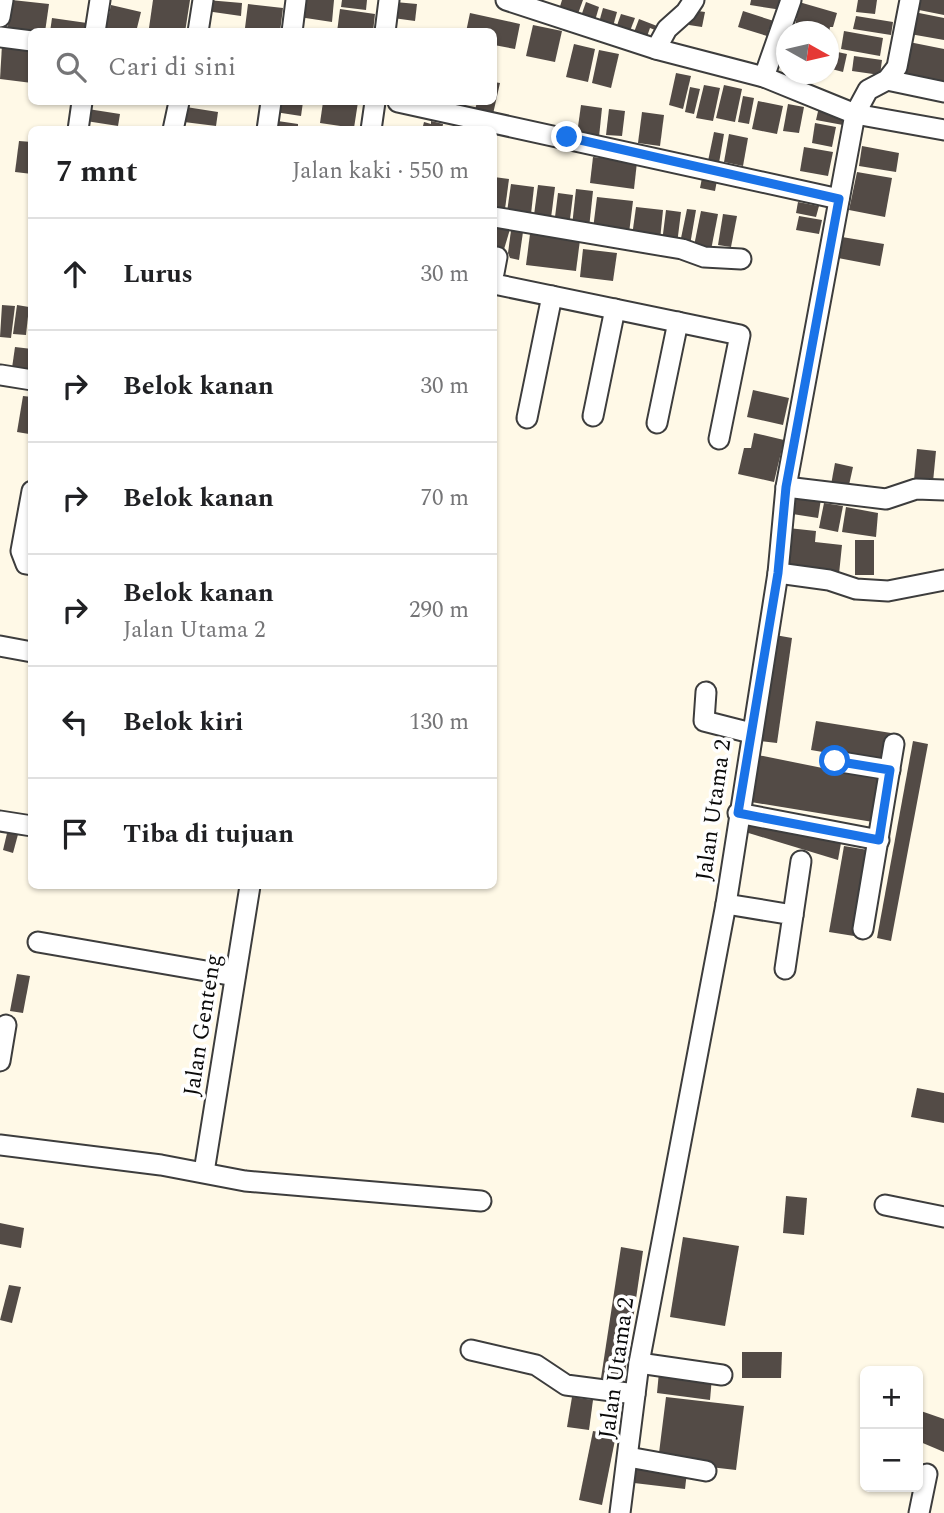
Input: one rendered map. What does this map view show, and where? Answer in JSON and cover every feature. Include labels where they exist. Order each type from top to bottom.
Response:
[{"type":"street","points":[[0,17],[3,0]]},
{"type":"street","points":[[95,28],[100,0]]},
{"type":"street","points":[[199,28],[203,0]]},
{"type":"street","points":[[292,28],[296,0]]},
{"type":"street","points":[[386,28],[389,0]]},
{"type":"street","points":[[506,0],[656,49],[764,77],[855,114],[944,130]]},
{"type":"street","points":[[656,49],[667,29],[694,0]]},
{"type":"street","points":[[764,77],[792,0]]},
{"type":"street","points":[[855,114],[868,90],[887,80],[897,67],[910,0]]},
{"type":"street","points":[[0,37],[28,40]]},
{"type":"street","points":[[887,80],[944,92]]},
{"type":"street","points":[[79,126],[82,105]]},
{"type":"street","points":[[174,126],[178,105]]},
{"type":"street","points":[[268,126],[271,105]]},
{"type":"street","points":[[372,126],[375,105]]},
{"type":"street","points":[[412,105],[839,199]]},
{"type":"street","name":"Jalan Utama 2","points":[[620,1513],[639,1363],[726,904],[738,813],[778,573],[786,487],[855,114]]},
{"type":"street","points":[[497,218],[682,250],[704,257],[741,259]]},
{"type":"street","points":[[497,285],[740,335],[719,439]]},
{"type":"street","points":[[527,418],[552,296]]},
{"type":"street","points":[[593,416],[615,309]]},
{"type":"street","points":[[657,423],[678,322]]},
{"type":"street","points":[[1,374],[28,379]]},
{"type":"street","points":[[786,487],[886,499],[916,489],[944,490]]},
{"type":"street","points":[[28,513],[21,551],[28,564]]},
{"type":"street","points":[[778,573],[829,580],[856,589],[888,591],[944,580]]},
{"type":"street","points":[[0,646],[28,651]]},
{"type":"street","points":[[706,692],[704,721],[751,733]]},
{"type":"street","points":[[863,929],[894,744]]},
{"type":"street","points":[[835,761],[890,770]]},
{"type":"street","points":[[738,813],[879,840]]},
{"type":"street","points":[[0,821],[28,825]]},
{"type":"street","points":[[785,969],[801,861]]},
{"type":"street","name":"Jalan Genteng","points":[[204,1172],[250,889]]},
{"type":"street","points":[[726,904],[793,915]]},
{"type":"street","points":[[38,942],[235,976]]},
{"type":"street","points":[[0,1061],[6,1025]]},
{"type":"street","points":[[0,1145],[204,1172],[245,1181],[481,1201]]},
{"type":"street","points":[[884,1205],[944,1217]]},
{"type":"street","points":[[471,1350],[536,1365],[566,1384],[635,1394]]},
{"type":"street","points":[[639,1363],[722,1375]]},
{"type":"street","points":[[628,1457],[706,1471]]},
{"type":"street","points":[[919,1513],[927,1474]]},
{"type":"building","points":[[12,0],[49,4],[46,28],[28,28],[28,32],[7,32]]},
{"type":"building","points":[[153,0],[190,0],[186,28],[149,28]]},
{"type":"building","points":[[207,0],[242,3],[241,16],[206,11]]},
{"type":"building","points":[[302,0],[334,0],[332,22],[299,17]]},
{"type":"building","points":[[342,0],[367,0],[366,10],[341,7]]},
{"type":"building","points":[[562,0],[583,0],[575,22],[557,16]]},
{"type":"building","points":[[751,0],[783,0],[782,10],[750,5]]},
{"type":"building","points":[[858,0],[877,0],[875,14],[856,12]]},
{"type":"building","points":[[915,0],[944,0],[944,15],[914,9]]},
{"type":"building","points":[[395,2],[417,4],[415,21],[393,18]]},
{"type":"building","points":[[586,2],[599,7],[594,24],[580,19]]},
{"type":"building","points":[[799,2],[837,13],[835,21],[796,21]]},
{"type":"building","points":[[248,4],[283,8],[280,28],[245,28]]},
{"type":"building","points":[[111,5],[141,12],[137,28],[106,28]]},
{"type":"building","points":[[603,8],[617,12],[612,30],[598,26]]},
{"type":"building","points":[[340,9],[375,14],[373,28],[338,28]]},
{"type":"building","points":[[691,10],[705,12],[702,27],[689,25]]},
{"type":"building","points":[[743,11],[776,22],[775,29],[769,29],[767,36],[738,27]]},
{"type":"building","points":[[914,12],[944,18],[944,40],[910,34]]},
{"type":"building","points":[[470,13],[520,24],[515,49],[497,46],[497,28],[467,28]]},
{"type":"building","points":[[621,14],[635,18],[627,39],[614,34]]},
{"type":"building","points":[[856,16],[893,22],[891,35],[853,29]]},
{"type":"building","points":[[52,18],[87,23],[86,28],[51,28]]},
{"type":"building","points":[[639,19],[657,26],[655,30],[650,28],[644,45],[631,40]]},
{"type":"building","points":[[533,25],[562,31],[555,62],[526,56]]},
{"type":"building","points":[[844,31],[883,38],[880,56],[841,49]]},
{"type":"building","points":[[904,41],[944,49],[944,82],[898,73]]},
{"type":"building","points":[[574,44],[595,49],[588,82],[566,77]]},
{"type":"building","points":[[2,45],[28,48],[28,82],[0,79]]},
{"type":"building","points":[[599,50],[619,54],[611,88],[592,83]]},
{"type":"building","points":[[839,52],[847,54],[843,72],[839,71]]},
{"type":"building","points":[[854,56],[882,60],[880,75],[852,71]]},
{"type":"building","points":[[676,73],[691,76],[683,109],[669,105]]},
{"type":"building","points":[[704,85],[720,88],[713,121],[696,118]]},
{"type":"building","points":[[724,85],[742,89],[735,122],[716,118]]},
{"type":"building","points":[[690,87],[700,89],[694,114],[685,112]]},
{"type":"building","points":[[743,96],[754,98],[749,124],[738,122]]},
{"type":"building","points":[[758,101],[783,106],[777,134],[752,129]]},
{"type":"building","points":[[788,104],[804,107],[799,133],[783,131]]},
{"type":"building","points":[[276,105],[303,105],[301,116],[275,112]]},
{"type":"building","points":[[323,105],[358,105],[354,126],[320,123]]},
{"type":"building","points":[[476,105],[495,105],[493,114],[475,110]]},
{"type":"building","points":[[581,105],[602,108],[599,137],[577,134]]},
{"type":"building","points":[[186,107],[218,112],[216,126],[184,122]]},
{"type":"building","points":[[819,107],[846,112],[843,125],[816,120]]},
{"type":"building","points":[[88,109],[120,114],[118,126],[86,121]]},
{"type":"building","points":[[609,109],[625,111],[622,136],[606,135]]},
{"type":"building","points":[[642,112],[664,115],[660,146],[638,143]]},
{"type":"building","points":[[271,120],[298,124],[298,126],[270,126]]},
{"type":"building","points":[[431,121],[443,124],[423,126],[424,122],[431,124]]},
{"type":"building","points":[[815,123],[836,127],[832,147],[812,143]]},
{"type":"building","points":[[714,132],[724,134],[719,163],[708,161]]},
{"type":"building","points":[[729,134],[748,138],[743,166],[724,162]]},
{"type":"building","points":[[19,141],[28,142],[28,174],[15,172]]},
{"type":"building","points":[[862,146],[899,153],[896,172],[859,166]]},
{"type":"building","points":[[804,147],[833,152],[828,176],[800,171]]},
{"type":"building","points":[[593,157],[637,162],[634,189],[590,183]]},
{"type":"building","points":[[857,172],[892,178],[885,217],[849,210]]},
{"type":"building","points":[[703,173],[718,175],[715,191],[700,188]]},
{"type":"building","points":[[497,177],[509,179],[505,209],[497,208]]},
{"type":"building","points":[[511,184],[534,187],[531,214],[507,212]]},
{"type":"building","points":[[538,185],[555,187],[551,218],[534,215]]},
{"type":"building","points":[[576,189],[593,191],[589,228],[572,226]]},
{"type":"building","points":[[558,193],[573,195],[570,219],[555,217]]},
{"type":"building","points":[[597,197],[633,201],[629,233],[593,229]]},
{"type":"building","points":[[798,202],[819,206],[816,217],[796,213]]},
{"type":"building","points":[[636,207],[663,210],[660,240],[632,236]]},
{"type":"building","points":[[687,209],[696,210],[690,245],[680,243]]},
{"type":"building","points":[[666,210],[681,212],[677,244],[662,242]]},
{"type":"building","points":[[701,211],[718,214],[711,250],[694,246]]},
{"type":"building","points":[[723,214],[737,216],[731,247],[718,245]]},
{"type":"building","points":[[799,216],[822,220],[819,234],[796,230]]},
{"type":"building","points":[[512,223],[524,225],[519,260],[510,258],[508,253]]},
{"type":"building","points":[[497,224],[511,226],[502,256],[497,255]]},
{"type":"building","points":[[530,234],[580,240],[576,271],[526,265]]},
{"type":"building","points":[[842,237],[884,244],[880,266],[838,258]]},
{"type":"building","points":[[583,249],[617,253],[613,281],[580,277]]},
{"type":"building","points":[[2,305],[15,306],[11,338],[0,337]]},
{"type":"building","points":[[17,305],[28,307],[26,335],[13,334]]},
{"type":"building","points":[[15,347],[28,349],[28,370],[12,368]]},
{"type":"building","points":[[753,390],[789,398],[783,425],[747,417]]},
{"type":"building","points":[[23,396],[28,397],[28,434],[17,432]]},
{"type":"building","points":[[754,433],[784,440],[774,482],[738,474],[744,448],[751,448]]},
{"type":"building","points":[[917,449],[936,451],[933,482],[914,480]]},
{"type":"building","points":[[835,463],[853,467],[847,494],[830,490]]},
{"type":"building","points":[[789,495],[821,499],[818,518],[786,513]]},
{"type":"building","points":[[824,503],[843,506],[838,532],[819,528]]},
{"type":"building","points":[[846,507],[878,513],[876,537],[842,532]]},
{"type":"building","points":[[788,528],[816,531],[815,542],[842,545],[839,574],[785,569]]},
{"type":"building","points":[[855,540],[874,540],[874,575],[855,575]]},
{"type":"building","points":[[775,635],[792,638],[777,743],[759,741]]},
{"type":"building","points":[[816,721],[891,733],[886,763],[811,750]]},
{"type":"building","points":[[913,741],[928,744],[891,941],[877,938]]},
{"type":"building","points":[[758,755],[882,780],[873,822],[751,802]]},
{"type":"building","points":[[744,820],[841,843],[838,860],[742,831]]},
{"type":"building","points":[[9,825],[20,827],[13,853],[3,850]]},
{"type":"building","points":[[844,846],[868,850],[854,936],[829,932]]},
{"type":"building","points":[[17,974],[30,976],[23,1013],[10,1011]]},
{"type":"building","points":[[917,1088],[944,1093],[944,1123],[911,1117]]},
{"type":"building","points":[[786,1196],[807,1198],[804,1235],[783,1233]]},
{"type":"building","points":[[0,1223],[24,1228],[21,1248],[0,1244]]},
{"type":"building","points":[[683,1237],[739,1246],[725,1326],[670,1317]]},
{"type":"building","points":[[621,1247],[643,1251],[624,1381],[601,1378]]},
{"type":"building","points":[[9,1285],[21,1287],[12,1323],[0,1320]]},
{"type":"building","points":[[742,1352],[782,1352],[781,1378],[742,1378]]},
{"type":"building","points":[[659,1372],[712,1377],[710,1400],[657,1393]]},
{"type":"building","points":[[572,1397],[593,1400],[589,1430],[567,1427]]},
{"type":"building","points":[[666,1397],[744,1406],[736,1470],[658,1461]]},
{"type":"building","points":[[923,1412],[944,1419],[944,1452],[923,1443]]},
{"type":"building","points":[[593,1431],[616,1435],[602,1505],[579,1500]]},
{"type":"building","points":[[636,1466],[687,1472],[685,1489],[634,1483]]},
{"type":"route","points":[[567,137],[839,199],[786,487],[778,573],[738,813],[879,840],[890,770],[835,761]]}]
